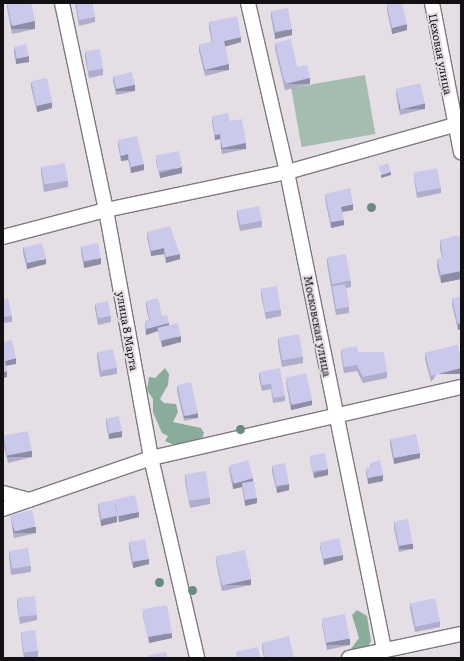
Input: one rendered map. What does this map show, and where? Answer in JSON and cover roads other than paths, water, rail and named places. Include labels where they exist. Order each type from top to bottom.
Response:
[{"type":"street","name":"улица 8 Марта","points":[[62,3],[106,210],[151,458],[197,658]]},
{"type":"street","name":"Московская улица","points":[[248,3],[287,172],[384,650]]},
{"type":"street","name":"Цеховая улица","points":[[432,3],[458,123],[461,152]]},
{"type":"street","points":[[3,236],[106,210],[287,172],[458,123]]},
{"type":"street","points":[[3,509],[151,458],[337,418],[461,387]]},
{"type":"street","points":[[3,493],[29,500]]},
{"type":"street","points":[[349,658],[461,634]]}]
